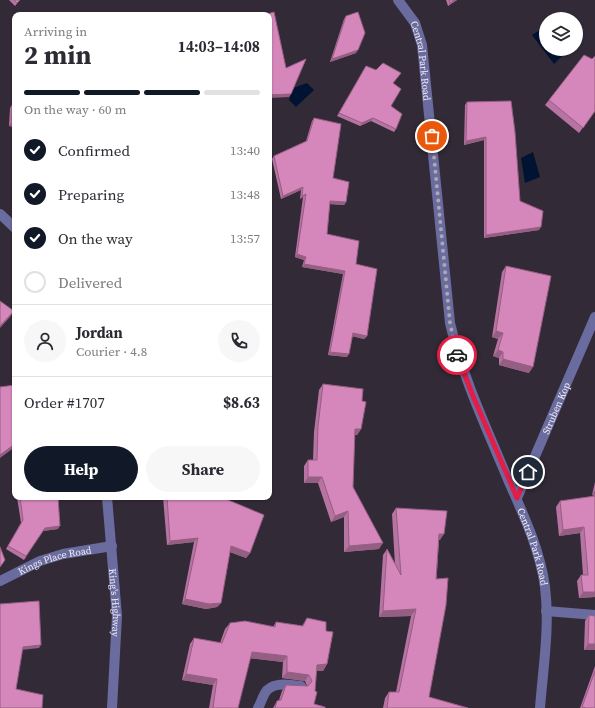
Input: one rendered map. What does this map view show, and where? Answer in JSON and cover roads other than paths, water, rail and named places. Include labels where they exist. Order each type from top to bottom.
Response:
[{"type":"street","name":"Central Park Road","points":[[398,0],[415,23],[421,38],[423,49],[446,289],[453,336],[460,365],[527,521],[545,587],[546,611],[540,708]]},
{"type":"street","points":[[2,219],[12,226]]},
{"type":"street","name":"Struben Kop","points":[[517,498],[595,317]]},
{"type":"street","name":"King's Highway","points":[[108,500],[117,616],[112,708]]},
{"type":"street","name":"Kings Place Road","points":[[0,581],[40,561],[63,554],[112,546]]},
{"type":"street","points":[[546,611],[595,615]]},
{"type":"street","points":[[258,708],[265,693],[272,686],[301,686]]},
{"type":"water","points":[[539,30],[539,44],[532,35]]},
{"type":"water","points":[[548,56],[562,56],[554,64]]},
{"type":"water","points":[[307,83],[314,90],[296,107],[289,100],[293,88]]},
{"type":"water","points":[[533,152],[540,177],[525,183],[521,158]]}]
